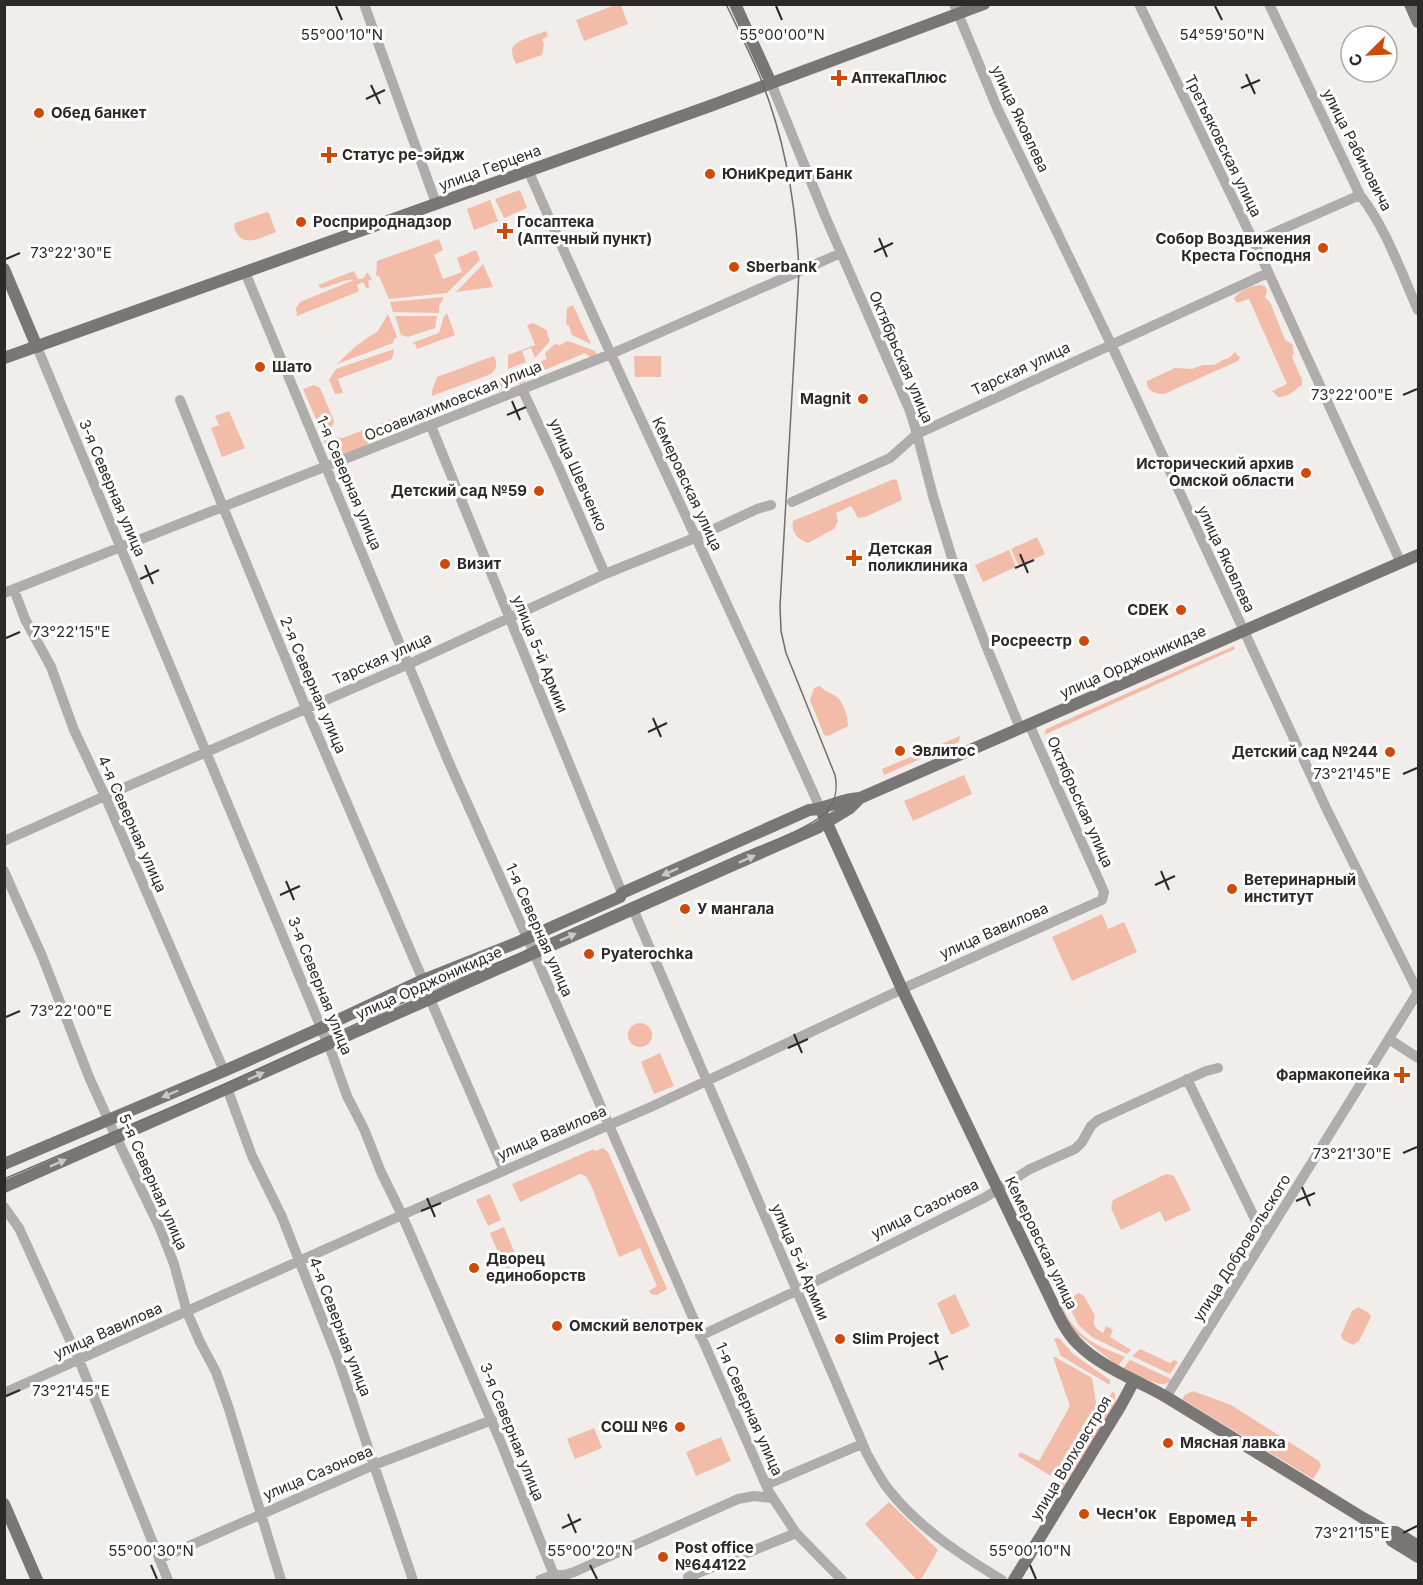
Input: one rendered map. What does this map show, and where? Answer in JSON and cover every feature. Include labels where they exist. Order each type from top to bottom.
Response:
[{"type":"main road","name":"Октябрьская улица","points":[[735,4],[771,82]]},
{"type":"main road","name":"улица Герцена","points":[[4,358],[700,109],[956,9],[984,4]]},
{"type":"main road","points":[[1410,4],[1419,22]]},
{"type":"main road","name":"3-я Северная улица","points":[[4,269],[37,347]]},
{"type":"main road","name":"улица Орджоникидзе","points":[[4,1164],[224,1071],[423,980],[527,938],[809,810],[821,810],[846,799],[860,798],[1419,555]]},
{"type":"main road","name":"улица Орджоникидзе","points":[[4,1186],[817,828],[853,806],[860,798]]},
{"type":"main road","name":"Кемеровская улица","points":[[821,810],[903,989],[1068,1332],[1087,1353],[1166,1397],[1388,1532],[1396,1532],[1419,1546]]},
{"type":"main road","name":"улица Волховстроя","points":[[1014,1581],[1134,1381]]},
{"type":"main road","points":[[4,1504],[37,1581]]},
{"type":"main road","name":"Кемеровская улица","points":[[1388,1532],[1392,1541],[1419,1557]]},
{"type":"street","points":[[364,4],[436,203]]},
{"type":"street","name":"Третьяковская улица","points":[[1139,4],[1268,273],[1401,563]]},
{"type":"street","name":"улица Рабиновича","points":[[1269,4],[1360,195],[1375,217],[1419,310]]},
{"type":"street","name":"улица Яковлева","points":[[956,9],[998,110],[1111,344],[1327,810],[1418,992]]},
{"type":"street","name":"Октябрьская улица","points":[[771,82],[841,253],[910,411],[952,558],[987,648],[1104,892]]},
{"type":"street","name":"Кемеровская улица","points":[[528,170],[627,391],[697,537],[821,810]]},
{"type":"street","points":[[1253,242],[1360,195]]},
{"type":"street","name":"Осоавиахимовская улица","points":[[9,591],[611,354],[841,253]]},
{"type":"street","name":"1-я Северная улица","points":[[245,272],[447,758],[766,1485],[772,1498],[796,1533],[842,1581]]},
{"type":"street","name":"Тарская улица","points":[[792,501],[890,458],[917,434],[1268,273]]},
{"type":"street","name":"3-я Северная улица","points":[[37,347],[328,1044],[347,1096],[492,1420],[554,1578]]},
{"type":"street","name":"улица Шевченко","points":[[522,389],[605,574]]},
{"type":"street","name":"2-я Северная улица","points":[[180,400],[306,708],[423,980]]},
{"type":"street","name":"улица 5-й Армии","points":[[431,426],[622,893]]},
{"type":"street","name":"Тарская улица","points":[[4,841],[409,664],[605,574],[697,537],[757,508],[771,505]]},
{"type":"street","name":"4-я Северная улица","points":[[9,591],[51,667],[74,730],[105,796],[224,1071]]},
{"type":"street","name":"5-я Северная улица","points":[[4,871],[42,956],[89,1077],[159,1226],[174,1264],[188,1312],[219,1382],[262,1513],[281,1581]]},
{"type":"street","name":"улица Вавилова","points":[[4,1393],[706,1081],[1102,900],[1104,892]]},
{"type":"street","name":"улица 5-й Армии","points":[[633,909],[862,1444],[882,1480],[904,1507],[948,1545],[1002,1581]]},
{"type":"street","name":"улица Добровольского","points":[[1166,1397],[1418,992]]},
{"type":"street","points":[[430,999],[504,1170]]},
{"type":"street","points":[[1389,1039],[1419,1058]]},
{"type":"street","name":"улица Сазонова","points":[[700,1336],[984,1198],[1030,1169],[1075,1149],[1098,1120],[1187,1079],[1218,1068]]},
{"type":"street","points":[[1187,1079],[1256,1221],[1268,1233]]},
{"type":"street","name":"4-я Северная улица","points":[[227,1088],[252,1156],[282,1216],[339,1362],[413,1581]]},
{"type":"street","points":[[4,1207],[19,1228],[79,1360],[168,1581]]},
{"type":"street","name":"улица Сазонова","points":[[159,1559],[374,1465],[492,1420]]},
{"type":"street","points":[[766,1485],[862,1444]]},
{"type":"street","points":[[540,1581],[574,1572],[738,1499],[754,1496],[772,1498]]},
{"type":"street","points":[[690,1579],[796,1533]]},
{"type":"shaded area","points":[[618,4],[621,5],[628,24],[584,41],[576,20]]},
{"type":"shaded area","points":[[546,31],[548,36],[542,39],[544,44],[542,55],[516,64],[512,54],[513,46]]},
{"type":"shaded area","points":[[520,190],[527,208],[504,218],[495,199]]},
{"type":"shaded area","points":[[490,200],[498,221],[474,230],[467,209]]},
{"type":"shaded area","points":[[267,212],[276,232],[252,240],[246,240],[237,234],[235,223]]},
{"type":"shaded area","points":[[439,239],[443,250],[434,255],[443,279],[462,272],[457,258],[476,250],[480,260],[447,293],[389,299],[379,276],[376,276],[377,261]]},
{"type":"shaded area","points":[[483,264],[493,287],[456,292]]},
{"type":"shaded area","points":[[354,271],[358,279],[362,279],[367,272],[372,279],[368,281],[369,288],[366,288],[363,282],[357,285],[359,291],[297,316],[296,308],[300,302],[354,280],[346,280],[321,288],[318,285]]},
{"type":"shaded area","points":[[1265,286],[1267,291],[1265,298],[1270,302],[1285,340],[1292,344],[1294,353],[1292,357],[1302,380],[1302,386],[1284,397],[1278,397],[1272,391],[1287,384],[1249,299],[1237,303],[1234,299],[1246,289]]},
{"type":"shaded area","points":[[444,297],[439,306],[439,313],[393,312],[390,302]]},
{"type":"shaded area","points":[[573,305],[591,344],[572,335],[566,324],[567,308]]},
{"type":"shaded area","points":[[447,313],[455,335],[417,349],[412,343],[439,333]]},
{"type":"shaded area","points":[[388,314],[397,337],[393,343],[337,364],[357,345],[378,331]]},
{"type":"shaded area","points":[[395,316],[437,316],[435,328],[408,337],[401,335]]},
{"type":"shaded area","points":[[533,323],[547,330],[550,341],[535,358],[531,348],[522,351],[526,362],[508,369],[508,355],[535,345],[527,325]]},
{"type":"shaded area","points":[[568,341],[595,351],[597,356],[591,358],[585,353],[528,377],[521,384],[513,382],[512,372],[547,359],[545,353],[555,344],[560,345]]},
{"type":"shaded area","points":[[394,349],[392,359],[338,379],[343,393],[335,394],[329,380],[336,369]]},
{"type":"shaded area","points":[[1235,352],[1240,358],[1238,361],[1164,394],[1154,393],[1148,388],[1147,381],[1175,368],[1192,369],[1203,365],[1214,365],[1229,358]]},
{"type":"shaded area","points":[[494,356],[496,365],[491,374],[432,396],[437,377]]},
{"type":"shaded area","points":[[634,356],[661,356],[661,377],[635,377]]},
{"type":"shaded area","points":[[498,378],[505,382],[505,387],[499,392],[494,389],[431,413],[424,417],[425,422],[416,427],[408,422],[370,436],[367,448],[333,459],[330,456],[324,441],[333,437],[343,438]]},
{"type":"shaded area","points":[[314,385],[320,388],[334,421],[329,431],[325,423],[319,426],[303,389]]},
{"type":"shaded area","points":[[229,411],[245,448],[222,457],[211,428],[219,425],[215,416]]},
{"type":"shaded area","points":[[894,479],[897,480],[902,500],[858,518],[851,506],[836,513],[838,521],[834,529],[808,543],[794,532],[793,521]]},
{"type":"shaded area","points":[[1037,537],[1045,554],[1019,566],[1011,549]]},
{"type":"shaded area","points":[[1009,550],[1016,567],[983,582],[975,565]]},
{"type":"shaded area","points":[[1234,646],[1235,649],[1044,735],[1046,729]]},
{"type":"shaded area","points":[[820,686],[837,697],[844,707],[847,719],[848,726],[828,736],[824,735],[810,700],[814,688]]},
{"type":"shaded area","points":[[960,736],[959,742],[884,775],[882,769]]},
{"type":"shaded area","points":[[964,775],[972,794],[913,821],[904,801]]},
{"type":"shaded area","points":[[1102,914],[1108,929],[1124,922],[1137,952],[1072,981],[1052,937]]},
{"type":"shaded area","points":[[640,1023],[649,1026],[652,1035],[649,1044],[640,1047],[631,1044],[628,1035],[631,1026]]},
{"type":"shaded area","points":[[660,1053],[674,1086],[654,1094],[641,1062]]},
{"type":"shaded area","points":[[603,1148],[608,1152],[667,1289],[657,1295],[649,1291],[657,1286],[640,1248],[619,1257],[586,1176],[580,1174],[520,1202],[512,1184],[594,1149],[595,1151]]},
{"type":"shaded area","points":[[1166,1174],[1174,1176],[1191,1210],[1165,1222],[1160,1211],[1121,1230],[1111,1208],[1113,1200]]},
{"type":"shaded area","points":[[490,1194],[501,1220],[488,1226],[476,1200]]},
{"type":"shaded area","points":[[504,1227],[518,1263],[508,1268],[504,1267],[490,1233]]},
{"type":"shaded area","points":[[1079,1293],[1084,1296],[1095,1316],[1096,1328],[1103,1333],[1106,1326],[1113,1330],[1110,1337],[1131,1350],[1127,1354],[1092,1337],[1078,1324],[1066,1300]]},
{"type":"shaded area","points":[[955,1294],[970,1326],[951,1335],[937,1303]]},
{"type":"shaded area","points":[[1058,1302],[1080,1333],[1098,1345],[1125,1357],[1118,1366],[1076,1333]]},
{"type":"shaded area","points":[[1358,1307],[1369,1313],[1371,1317],[1359,1341],[1353,1345],[1342,1339],[1341,1335],[1352,1311]]},
{"type":"shaded area","points":[[1057,1338],[1073,1354],[1110,1380],[1110,1385],[1061,1356],[1054,1339]]},
{"type":"shaded area","points":[[1140,1349],[1170,1363],[1174,1360],[1178,1362],[1170,1374],[1132,1356]]},
{"type":"shaded area","points":[[1053,1357],[1092,1378],[1097,1409],[1056,1479],[1018,1456],[1020,1452],[1039,1461],[1070,1406]]},
{"type":"shaded area","points":[[1130,1360],[1172,1381],[1159,1384],[1122,1370]]},
{"type":"shaded area","points":[[1193,1391],[1231,1405],[1319,1461],[1321,1466],[1313,1479],[1182,1399]]},
{"type":"shaded area","points":[[1112,1392],[1115,1393],[1115,1402],[1112,1410],[1055,1504],[1048,1500]]},
{"type":"shaded area","points":[[594,1428],[602,1448],[575,1459],[567,1439]]},
{"type":"shaded area","points":[[721,1437],[731,1461],[696,1476],[686,1452]]},
{"type":"shaded area","points":[[889,1502],[938,1550],[922,1578],[918,1580],[865,1524]]},
{"type":"tram line","points":[[4,1179],[221,1086],[417,996],[521,953],[787,835],[818,819],[832,805],[836,791],[835,775],[786,653],[781,631],[780,606],[799,271],[792,195],[782,144],[767,96],[726,4]]},
{"type":"place","name":"АптекаПлюс","points":[[839,78]]},
{"type":"place","name":"Обед банкет","points":[[39,113]]},
{"type":"place","name":"Статус ре-эйдж","points":[[329,155]]},
{"type":"place","name":"ЮниКредит Банк","points":[[710,174]]},
{"type":"place","name":"Росприроднадзор","points":[[301,222]]},
{"type":"place","name":"Госаптека (Аптечный пункт)","points":[[505,231]]},
{"type":"place","name":"Собор Воздвижения Креста Господня","points":[[1323,248]]},
{"type":"place","name":"Sberbank","points":[[734,267]]},
{"type":"place","name":"Шато","points":[[260,367]]},
{"type":"place","name":"Magnit","points":[[863,399]]},
{"type":"place","name":"Исторический архив Омской области","points":[[1306,473]]},
{"type":"place","name":"Детский сад №59","points":[[539,491]]},
{"type":"place","name":"Детская поликлиника","points":[[854,558]]},
{"type":"place","name":"Визит","points":[[445,564]]},
{"type":"place","name":"CDEK","points":[[1181,610]]},
{"type":"place","name":"Росреестр","points":[[1084,641]]},
{"type":"place","name":"Эвлитос","points":[[900,751]]},
{"type":"place","name":"Детский сад №244","points":[[1390,752]]},
{"type":"place","name":"Ветеринарный институт","points":[[1232,889]]},
{"type":"place","name":"У мангала","points":[[685,909]]},
{"type":"place","name":"Pyaterochka","points":[[589,954]]},
{"type":"place","name":"Фармакопейка","points":[[1402,1075]]},
{"type":"place","name":"Дворец единоборств","points":[[474,1268]]},
{"type":"place","name":"Омский велотрек","points":[[557,1326]]},
{"type":"place","name":"Slim Project","points":[[840,1339]]},
{"type":"place","name":"СОШ №6","points":[[680,1427]]},
{"type":"place","name":"Мясная лавка","points":[[1168,1443]]},
{"type":"place","name":"Чесн'ок","points":[[1084,1514]]},
{"type":"place","name":"Евромед","points":[[1249,1519]]},
{"type":"place","name":"Post office №644122","points":[[663,1557]]}]
